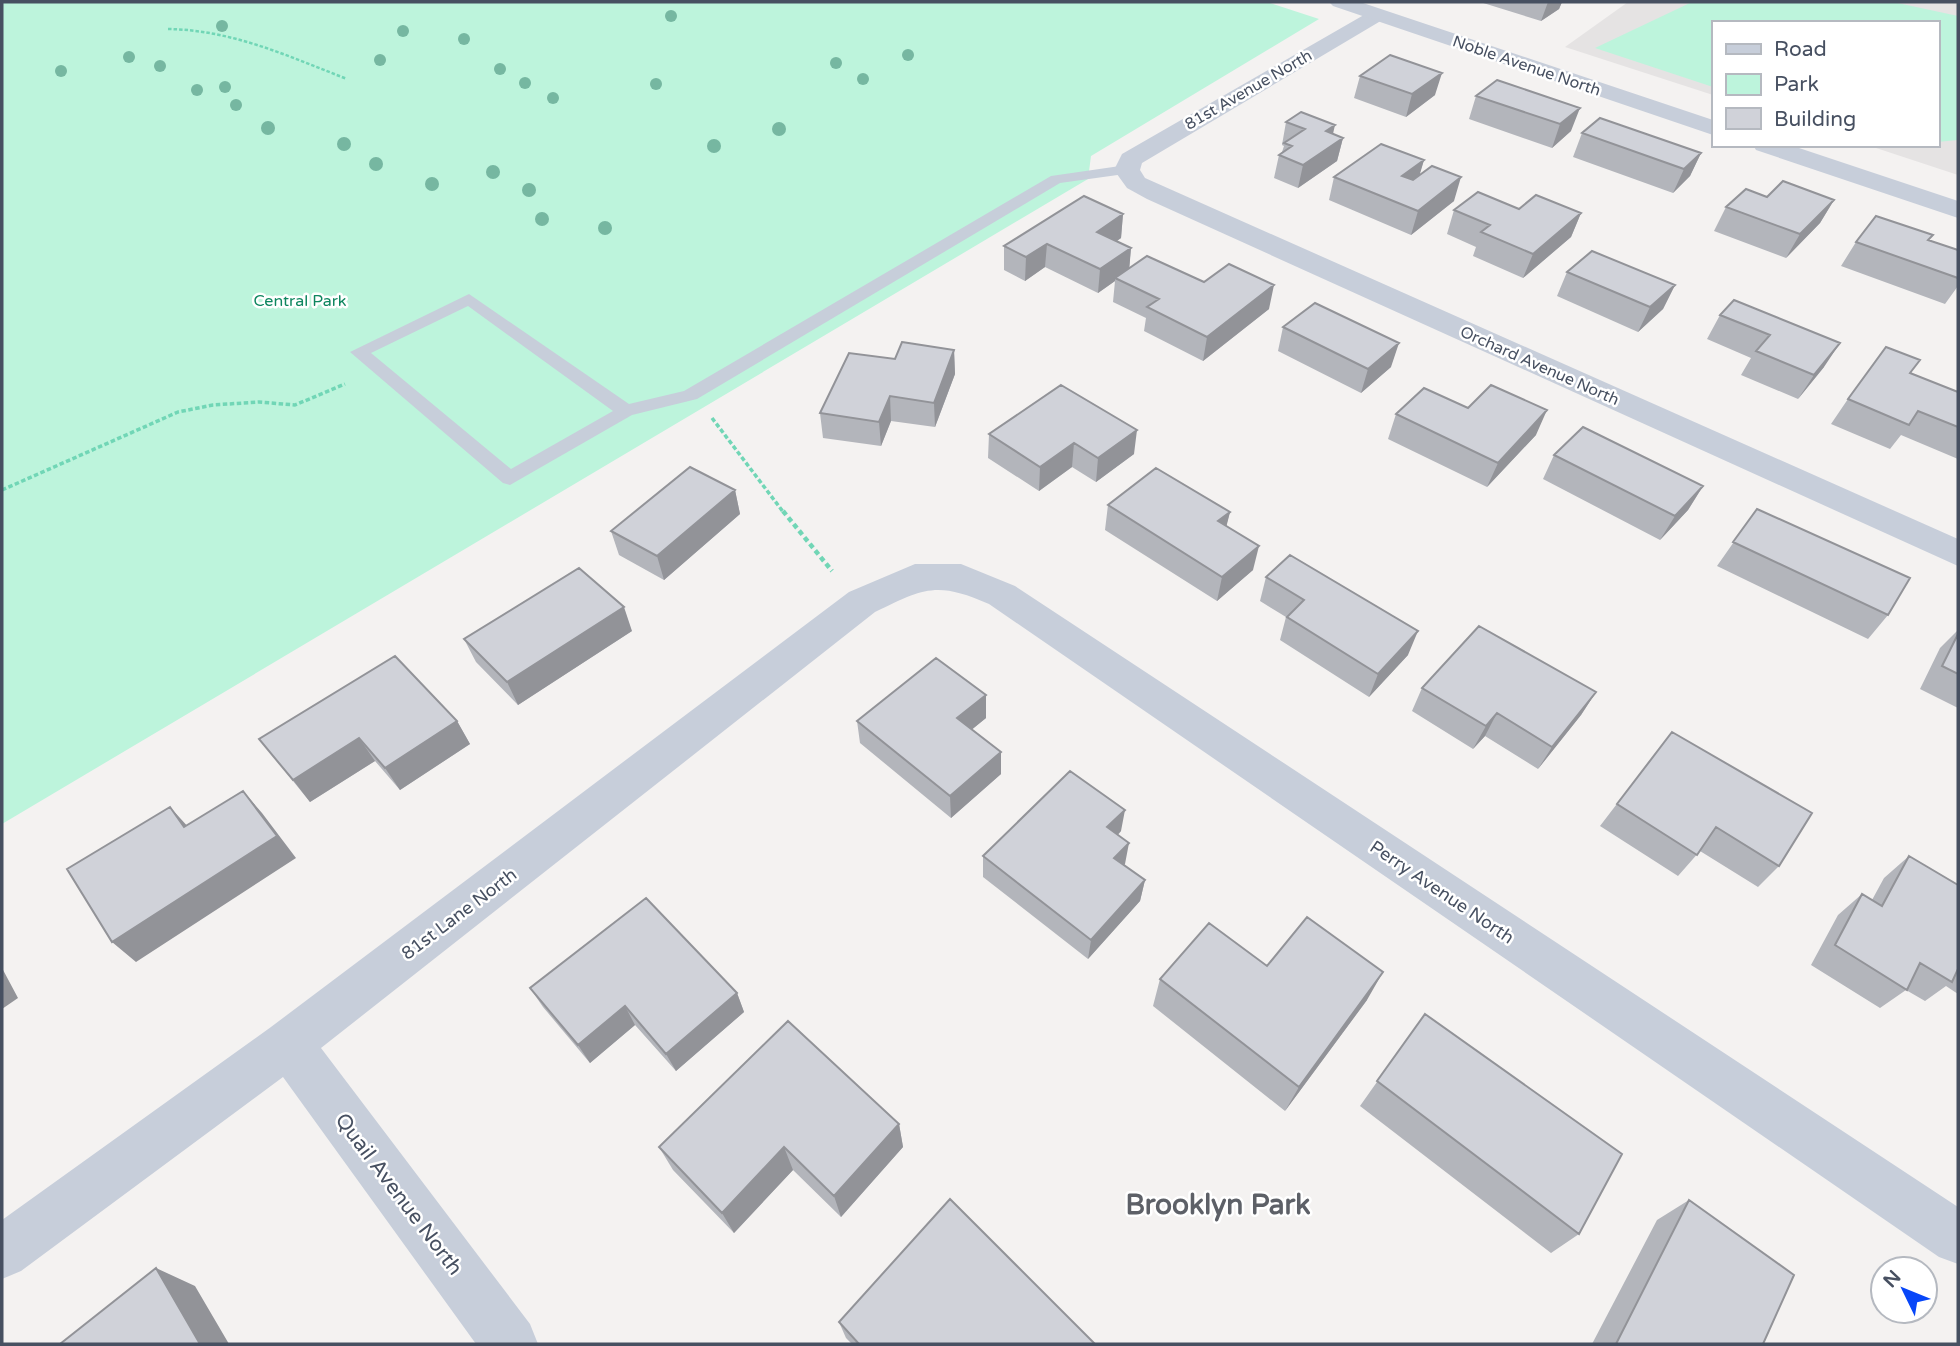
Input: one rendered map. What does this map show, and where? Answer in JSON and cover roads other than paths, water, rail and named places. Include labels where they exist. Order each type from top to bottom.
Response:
[{"type":"street","name":"Noble Avenue North","points":[[1345,2],[1712,128]]},
{"type":"street","name":"81st Avenue North","points":[[1128,170],[1132,159],[1147,149],[1376,14]]},
{"type":"street","points":[[1771,147],[1958,210]]},
{"type":"street","name":"Orchard Avenue North","points":[[1128,170],[1136,183],[1156,193],[1958,553]]},
{"type":"street","name":"81st Lane North","points":[[2,1252],[288,1044],[862,602],[915,577]]},
{"type":"street","name":"Perry Avenue North","points":[[915,577],[961,577],[1002,595],[1958,1238]]},
{"type":"street","name":"Quail Avenue North","points":[[288,1044],[510,1344]]},
{"type":"lane","points":[[626,411],[469,299],[359,352],[510,478],[626,411],[691,395],[1056,179],[1128,170]]},
{"type":"district","name":"Brooklyn Park","points":[[1218,1204]]},
{"type":"park label","name":"Central Park","points":[[300,300]]}]
